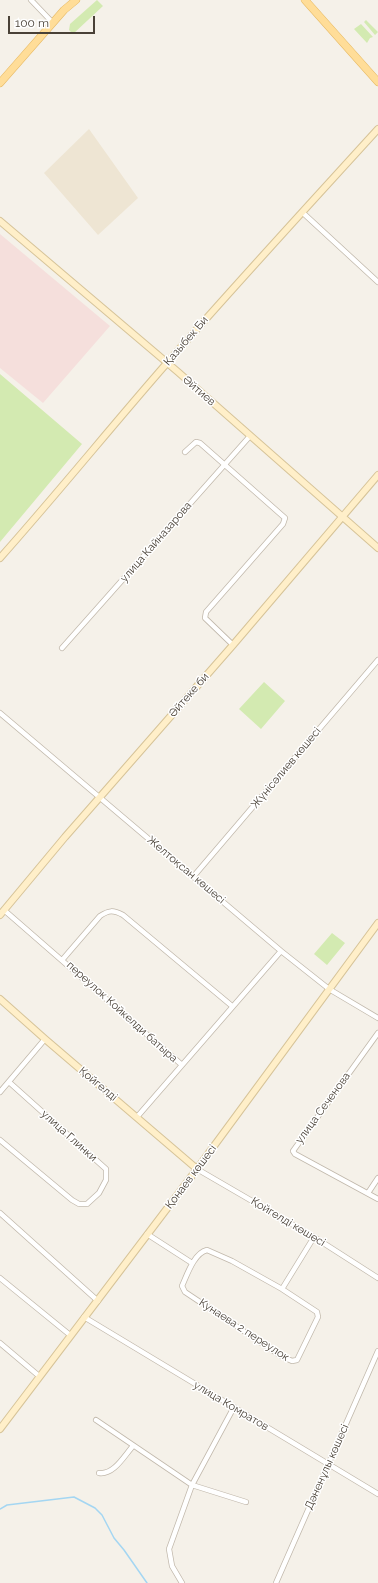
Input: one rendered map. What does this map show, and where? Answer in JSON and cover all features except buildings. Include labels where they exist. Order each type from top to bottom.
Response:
[{"type":"main road","points":[[0,83],[53,23],[76,0]]},
{"type":"main road","points":[[305,0],[378,82]]},
{"type":"street","points":[[31,0],[53,23]]},
{"type":"street","name":"Қазыбек Би","points":[[0,558],[236,284],[378,129]]},
{"type":"street","points":[[302,212],[378,282]]},
{"type":"street","name":"Әйтиев","points":[[0,221],[167,363],[378,548]]},
{"type":"street","name":"улица Кайназарова","points":[[62,648],[250,436]]},
{"type":"street","points":[[185,452],[196,442],[200,443],[284,518],[283,524],[206,612],[205,618],[233,645]]},
{"type":"street","name":"Әйтеке би","points":[[2,912],[99,797],[233,645],[378,475]]},
{"type":"street","name":"Жүнісәлиев көшесі","points":[[193,877],[378,660]]},
{"type":"street","name":"Желтоқсан көшесі","points":[[0,713],[281,951],[329,989],[378,1018]]},
{"type":"street","name":"переулок Койкелди батыра","points":[[62,959],[100,916],[114,910],[232,1006]]},
{"type":"street","name":"переулок Койкелди батыра","points":[[2,912],[62,959],[182,1065]]},
{"type":"street","name":"Қонаев көшесі","points":[[0,1429],[197,1169],[378,923]]},
{"type":"street","name":"переулок Койкелди батыра","points":[[137,1117],[281,951]]},
{"type":"street","name":"Қойгелді","points":[[0,999],[197,1169]]},
{"type":"street","name":"улица Сеченова","points":[[378,1033],[293,1151],[294,1154],[378,1199]]},
{"type":"street","points":[[1,1088],[9,1082],[45,1039]]},
{"type":"street","name":"улица Глинки","points":[[0,1140],[79,1204],[87,1204],[99,1193],[106,1180],[106,1169],[9,1082]]},
{"type":"street","name":"Қойгелді көшесі","points":[[197,1169],[314,1236],[378,1278]]},
{"type":"street","points":[[368,1193],[378,1178]]},
{"type":"street","points":[[0,1213],[98,1301]]},
{"type":"street","points":[[147,1234],[192,1263]]},
{"type":"street","points":[[282,1289],[314,1236]]},
{"type":"street","name":"Кунаева 2 переулок","points":[[207,1250],[232,1261],[282,1289],[318,1314],[318,1317],[297,1360],[294,1362],[281,1356],[185,1292],[182,1286],[192,1263],[203,1251],[207,1250]]},
{"type":"street","points":[[0,1278],[70,1336]]},
{"type":"street","name":"улица Комратов","points":[[84,1317],[378,1494]]},
{"type":"street","points":[[0,1343],[39,1376]]},
{"type":"street","name":"Дәненұлы көшесі","points":[[276,1583],[378,1351]]},
{"type":"street","points":[[182,1583],[172,1566],[169,1549],[192,1485],[234,1407]]},
{"type":"street","points":[[96,1420],[192,1485],[246,1502]]},
{"type":"street","points":[[98,1473],[104,1474],[112,1470],[133,1446]]},
{"type":"shaded area","points":[[89,129],[138,198],[98,235],[44,173]]},
{"type":"shaded area","points":[[0,234],[110,326],[43,403],[0,368]]},
{"type":"green space","points":[[97,0],[103,6],[73,34],[69,30],[70,24]]},
{"type":"green space","points":[[366,20],[378,32],[375,35],[364,22]]},
{"type":"green space","points":[[361,24],[373,37],[370,38],[367,43],[354,29]]},
{"type":"green space","points":[[0,374],[82,444],[0,542]]},
{"type":"green space","points":[[264,682],[285,701],[261,729],[239,709]]},
{"type":"green space","points":[[332,933],[345,943],[327,965],[314,954]]},
{"type":"waterway","points":[[0,1509],[7,1505],[74,1497],[95,1508],[102,1515],[114,1538],[147,1583]]}]
